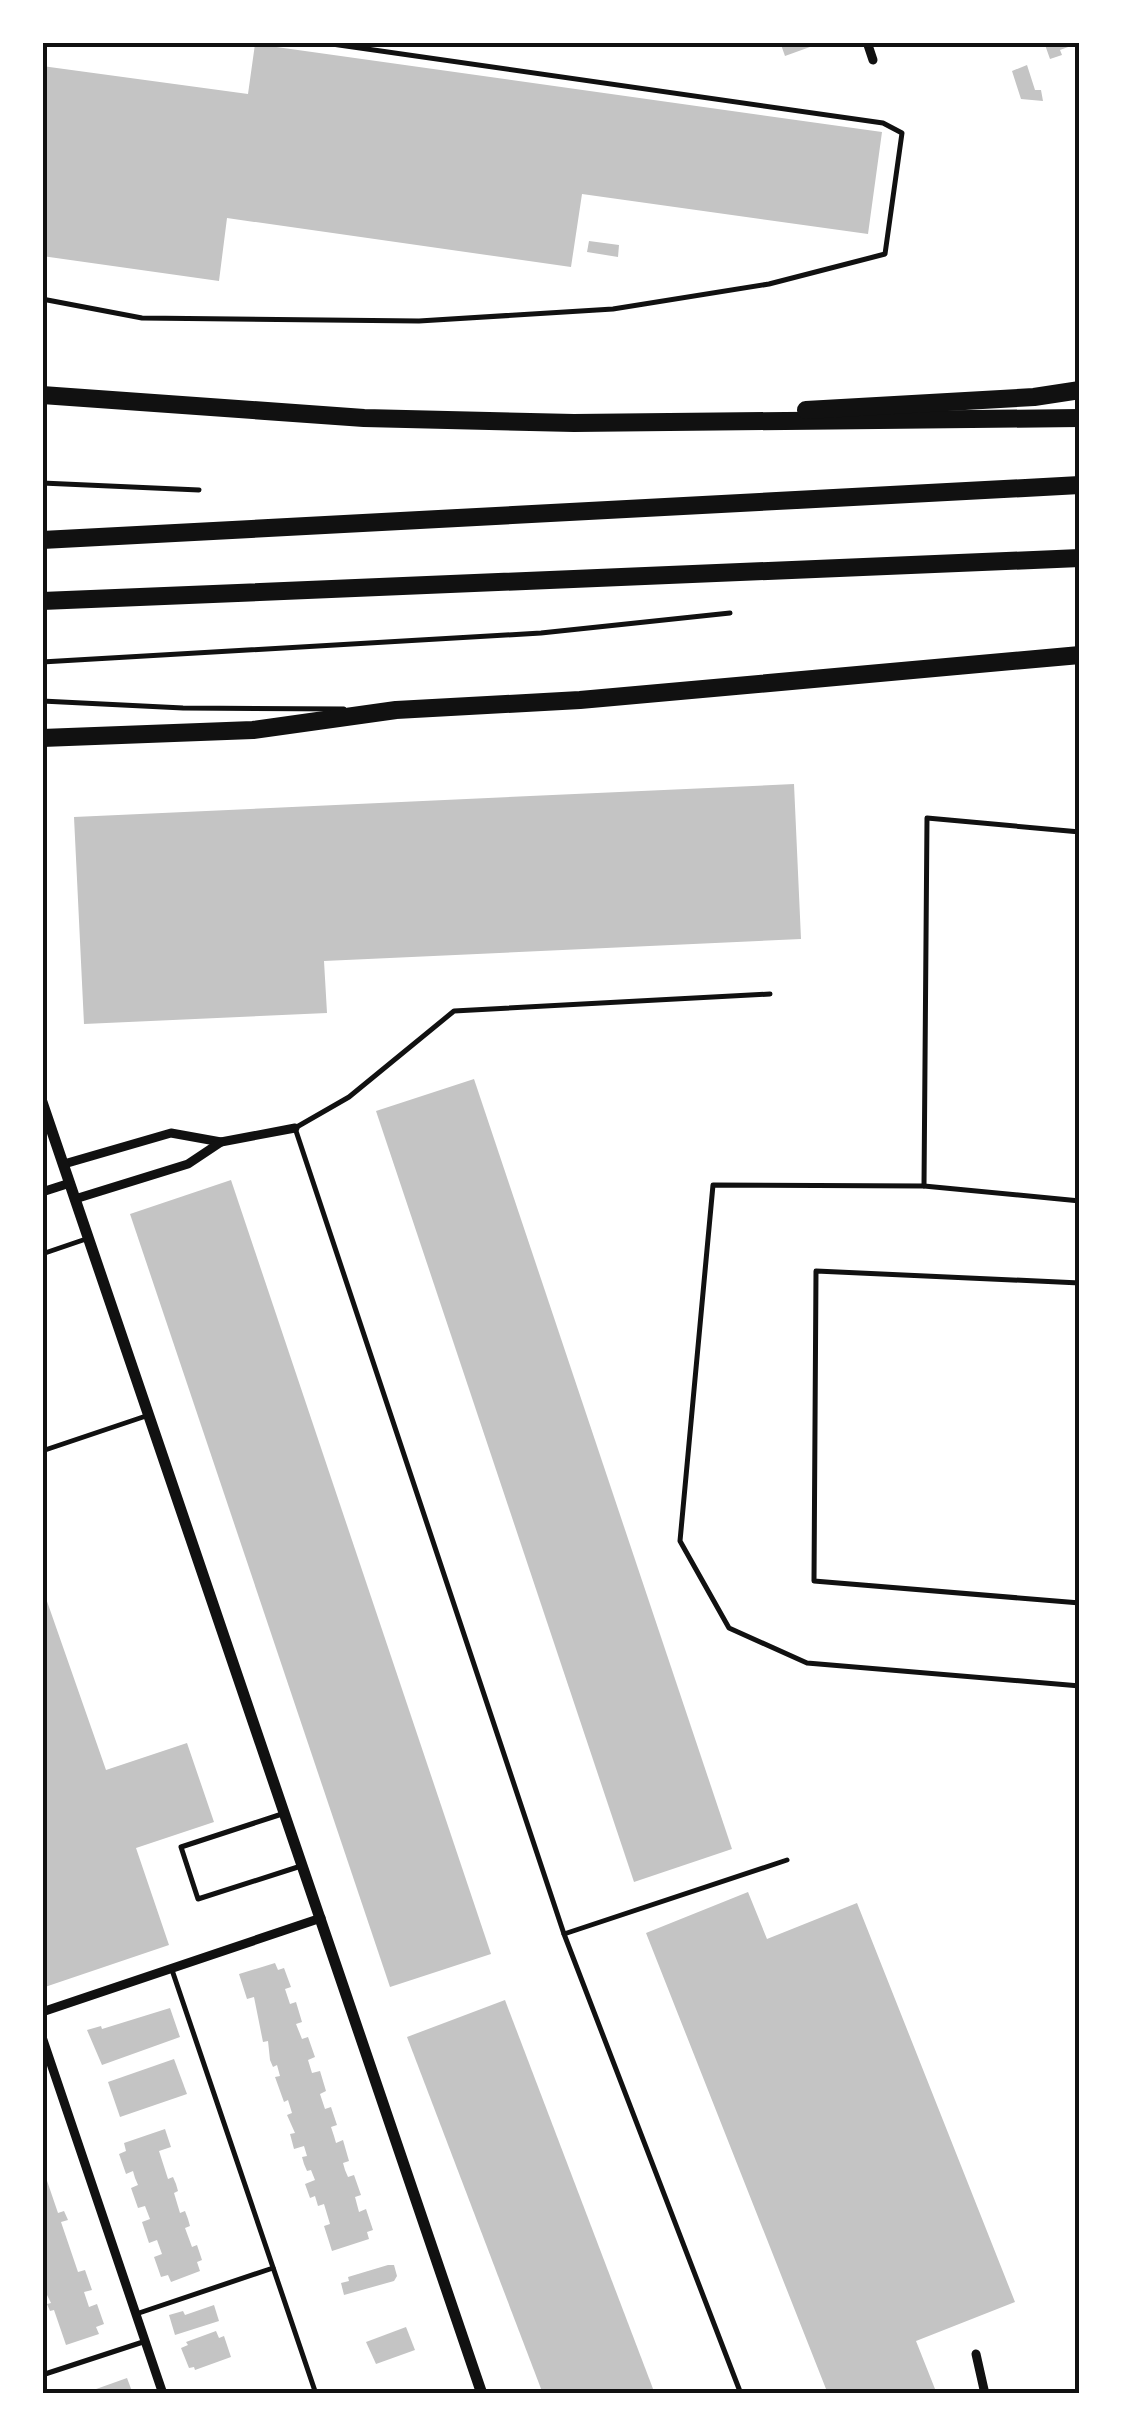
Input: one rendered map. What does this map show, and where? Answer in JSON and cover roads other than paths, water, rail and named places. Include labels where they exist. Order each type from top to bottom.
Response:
[{"type":"highway","points":[[574,423],[1034,397],[1080,390]]},
{"type":"highway","points":[[42,396],[364,418],[574,423],[1080,418]]},
{"type":"highway","points":[[42,540],[1080,485]]},
{"type":"highway","points":[[42,601],[1080,558]]},
{"type":"highway","points":[[42,738],[253,730],[396,710],[580,700],[1080,655]]},
{"type":"street","points":[[867,42],[873,60]]},
{"type":"street","points":[[42,1102],[482,2394]]},
{"type":"street","points":[[64,1164],[171,1133],[222,1142],[295,1128]]},
{"type":"street","points":[[76,1199],[188,1164],[222,1142]]},
{"type":"street","points":[[42,1192],[70,1183]]},
{"type":"street","points":[[42,2012],[320,1918]]},
{"type":"street","points":[[42,2037],[164,2394]]},
{"type":"street","points":[[976,2354],[985,2394]]},
{"type":"lane","points":[[42,298],[142,318],[419,321],[613,309],[770,284],[885,254],[902,133],[883,124],[318,42]]},
{"type":"lane","points":[[42,484],[199,490]]},
{"type":"lane","points":[[42,662],[542,633],[730,614]]},
{"type":"lane","points":[[42,701],[182,708],[396,710]]},
{"type":"lane","points":[[924,1186],[927,818],[1080,832]]},
{"type":"lane","points":[[742,2394],[564,1934],[295,1128],[349,1097],[454,1011],[770,994]]},
{"type":"lane","points":[[1080,1202],[924,1186],[713,1185],[680,1541],[729,1628],[807,1663],[1080,1686]]},
{"type":"lane","points":[[42,1254],[89,1238]]},
{"type":"lane","points":[[1080,1283],[816,1271],[814,1562],[814,1581],[1080,1602]]},
{"type":"lane","points":[[42,1451],[149,1415]]},
{"type":"lane","points":[[284,1813],[181,1846],[198,1899],[302,1865]]},
{"type":"lane","points":[[564,1934],[787,1860]]},
{"type":"lane","points":[[171,1968],[316,2394]]},
{"type":"lane","points":[[136,2314],[273,2268]]},
{"type":"lane","points":[[42,2375],[146,2341]]}]
